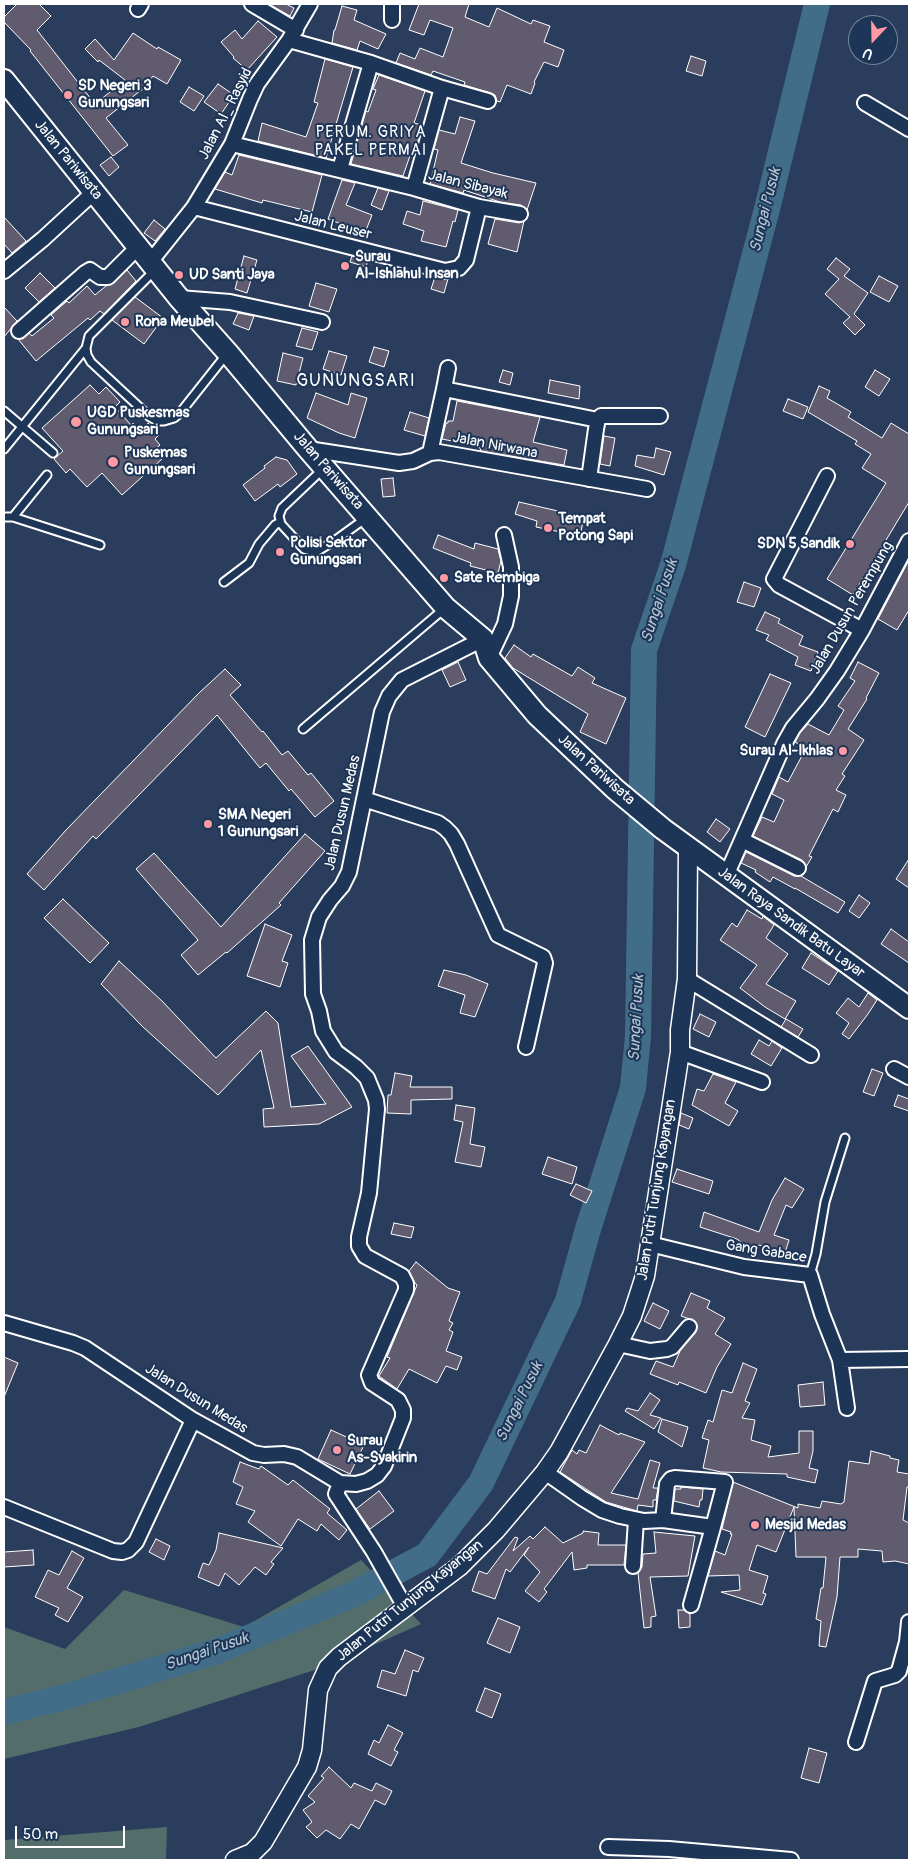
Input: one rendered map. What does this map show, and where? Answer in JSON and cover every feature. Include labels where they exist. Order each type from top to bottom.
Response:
[{"type":"main road","name":"Jalan Pariwisata","points":[[5,84],[179,298],[228,353],[324,468],[446,608],[483,639],[488,658],[537,715],[615,789],[675,838]]},
{"type":"main road","name":"Jalan Raya Sandik Batu Layar","points":[[675,838],[909,1008]]},
{"type":"street","points":[[252,4],[292,35],[442,88],[488,101]]},
{"type":"street","name":"Jalan Al_ Rasyid","points":[[19,330],[90,270],[100,277],[108,277],[149,259],[194,207],[232,144],[246,106],[257,84],[292,35],[310,4]]},
{"type":"street","points":[[392,4],[392,20]]},
{"type":"street","points":[[340,169],[371,63]]},
{"type":"street","points":[[414,188],[442,88]]},
{"type":"street","points":[[865,102],[909,129]]},
{"type":"street","name":"Jalan Sibayak","points":[[232,144],[340,169],[479,207],[520,214]]},
{"type":"street","points":[[4,271],[43,239],[93,193]]},
{"type":"street","name":"Jalan Leuser","points":[[194,207],[445,271],[459,268],[466,260],[479,207]]},
{"type":"street","points":[[179,298],[230,302],[322,322]]},
{"type":"street","points":[[430,454],[448,368]]},
{"type":"street","points":[[444,389],[598,420]]},
{"type":"street","points":[[589,479],[598,420],[601,416],[660,416]]},
{"type":"street","name":"Jalan Nirwana","points":[[308,449],[399,464],[430,454],[444,453],[647,489]]},
{"type":"street","points":[[827,476],[774,579],[779,585],[862,630]]},
{"type":"street","points":[[488,658],[505,624],[511,596],[511,567],[504,535]]},
{"type":"street","name":"Jalan Dusun Perempung","points":[[726,876],[784,744],[793,728],[828,685],[862,630],[909,541]]},
{"type":"street","name":"Jalan Dusun Medas","points":[[4,1323],[73,1342],[193,1420],[253,1453],[264,1455],[284,1454],[296,1457],[340,1483],[362,1483],[372,1479],[380,1471],[386,1461],[404,1413],[400,1402],[372,1383],[369,1375],[406,1288],[405,1280],[402,1276],[365,1256],[360,1249],[359,1243],[369,1193],[376,1100],[367,1078],[336,1052],[326,1038],[313,994],[311,953],[315,927],[324,908],[342,886],[349,872],[382,712],[389,696],[397,684],[483,639]]},
{"type":"street","points":[[364,799],[438,823],[445,828],[457,844],[498,935],[543,957],[545,963],[526,1047]]},
{"type":"street","name":"Jalan Putri Tunjung Kayangan","points":[[235,1860],[252,1853],[263,1842],[307,1767],[312,1750],[318,1690],[328,1668],[402,1603],[460,1566],[479,1549],[545,1472],[559,1452],[618,1344],[637,1300],[645,1276],[680,1052],[680,1030],[687,978],[675,838]]},
{"type":"street","points":[[742,840],[798,868]]},
{"type":"street","points":[[687,978],[811,1055]]},
{"type":"street","points":[[680,1052],[762,1082]]},
{"type":"street","points":[[894,1069],[909,1077]]},
{"type":"street","name":"Gang Gabace","points":[[650,1244],[744,1267],[810,1274],[822,1314],[840,1360],[847,1408]]},
{"type":"street","points":[[618,1344],[650,1350],[666,1349],[672,1347],[689,1326]]},
{"type":"street","points":[[840,1360],[909,1359]]},
{"type":"street","points":[[4,1507],[113,1551],[122,1552],[128,1550],[136,1542],[193,1420]]},
{"type":"street","points":[[545,1472],[602,1510],[636,1520],[654,1522],[663,1520],[712,1527]]},
{"type":"street","points":[[663,1520],[667,1484],[671,1479],[725,1482],[691,1605]]},
{"type":"street","points":[[340,1483],[336,1494],[374,1552],[402,1603]]},
{"type":"street","points":[[633,1566],[636,1520]]},
{"type":"street","points":[[856,1742],[875,1681],[895,1675],[899,1671],[907,1642],[909,1622]]},
{"type":"street","points":[[608,1846],[669,1849],[791,1860]]},
{"type":"lane","points":[[149,259],[88,340],[87,355],[93,365],[150,418],[160,421],[171,420],[177,416],[228,353]]},
{"type":"lane","points":[[4,448],[86,348]]},
{"type":"lane","points":[[4,411],[53,454]]},
{"type":"lane","points":[[324,468],[282,508],[279,516],[280,522],[304,549],[316,552],[367,516]]},
{"type":"lane","points":[[13,517],[48,475]]},
{"type":"lane","points":[[4,517],[13,517],[100,545]]},
{"type":"lane","points":[[224,582],[249,564],[259,544],[275,525],[280,522]]},
{"type":"lane","points":[[303,729],[446,608]]},
{"type":"lane","points":[[810,1274],[816,1254],[825,1202],[845,1138]]},
{"type":"green space","points":[[361,1560],[421,1624],[327,1666],[139,1727],[4,1759],[4,1627],[65,1649],[124,1590],[244,1627]]},
{"type":"green space","points":[[167,1827],[166,1860],[4,1860],[4,1840]]},
{"type":"building","points":[[17,4],[39,4],[51,16],[37,30],[95,104],[125,80],[99,60],[98,62],[85,49],[95,39],[114,60],[133,33],[157,49],[158,47],[181,60],[167,84],[153,76],[141,91],[106,118],[128,145],[113,156],[31,50],[4,22],[4,17]]},
{"type":"building","points":[[269,4],[286,4],[294,8],[290,16]]},
{"type":"building","points":[[419,4],[469,4],[465,17],[489,27],[497,8],[531,24],[533,20],[550,26],[544,42],[564,50],[558,67],[544,62],[534,82],[531,94],[507,85],[500,102],[497,101],[495,95],[464,85],[465,82],[433,71],[431,75],[396,63],[400,53],[415,59],[420,48],[443,57],[453,28],[430,20],[424,35],[409,30]]},
{"type":"building","points":[[342,6],[357,10],[354,20],[386,34],[378,49],[360,41],[357,50],[332,43]]},
{"type":"building","points":[[258,21],[277,37],[247,70],[233,58],[221,42],[235,30],[242,39]]},
{"type":"building","points":[[691,56],[706,61],[702,76],[686,71]]},
{"type":"building","points":[[325,59],[353,67],[326,158],[258,141],[262,123],[306,137],[318,103],[314,102]]},
{"type":"building","points":[[379,75],[425,91],[414,123],[422,125],[417,145],[414,144],[403,176],[351,164],[365,114],[366,111],[368,112],[376,90],[373,89]]},
{"type":"building","points":[[218,84],[234,95],[221,114],[204,102]]},
{"type":"building","points":[[189,87],[204,96],[194,111],[180,102]]},
{"type":"building","points":[[460,117],[475,121],[461,163],[536,183],[527,210],[521,205],[500,202],[464,190],[463,193],[430,184],[438,150],[434,149],[439,130],[455,134]]},
{"type":"building","points":[[239,155],[322,175],[312,212],[263,200],[262,203],[215,189],[225,172],[232,175]]},
{"type":"building","points":[[111,157],[119,167],[109,176],[100,165]]},
{"type":"building","points":[[342,180],[355,183],[346,205],[372,215],[365,233],[328,219]]},
{"type":"building","points":[[378,188],[389,191],[382,210],[371,205]]},
{"type":"building","points":[[423,201],[458,210],[446,247],[421,241],[424,231],[403,224],[407,211],[420,215]]},
{"type":"building","points":[[4,217],[26,241],[12,253],[4,244]]},
{"type":"building","points":[[495,219],[519,223],[524,221],[517,252],[488,244]]},
{"type":"building","points":[[154,220],[165,229],[155,241],[144,233]]},
{"type":"building","points":[[244,256],[257,260],[247,293],[235,289]]},
{"type":"building","points":[[352,256],[368,260],[366,267],[350,262]]},
{"type":"building","points":[[836,258],[850,269],[844,276],[868,293],[854,314],[865,325],[855,335],[843,323],[850,317],[825,294],[839,279],[827,269]]},
{"type":"building","points":[[127,270],[136,281],[104,314],[100,311],[90,320],[88,318],[36,361],[18,339],[24,338],[29,333],[32,336],[54,318],[51,315],[67,301],[69,303],[87,286],[95,295],[106,286],[114,283]]},
{"type":"building","points":[[40,273],[55,288],[39,302],[25,288]]},
{"type":"building","points":[[879,276],[898,286],[889,302],[870,292]]},
{"type":"building","points":[[435,277],[448,279],[444,293],[431,289]]},
{"type":"building","points":[[316,283],[337,289],[329,312],[309,306]]},
{"type":"building","points":[[135,297],[163,318],[144,344],[112,320]]},
{"type":"building","points":[[4,307],[17,321],[4,337]]},
{"type":"building","points":[[238,313],[254,316],[249,330],[233,324]]},
{"type":"building","points":[[302,328],[318,332],[312,350],[296,346]]},
{"type":"building","points":[[374,347],[389,351],[384,367],[369,362]]},
{"type":"building","points":[[329,351],[347,356],[341,375],[323,369]]},
{"type":"building","points":[[283,353],[303,358],[296,385],[277,381]]},
{"type":"building","points":[[503,370],[513,373],[510,385],[499,382]]},
{"type":"building","points":[[875,370],[890,379],[879,396],[865,387]]},
{"type":"building","points":[[550,380],[580,386],[579,399],[548,393]]},
{"type":"building","points":[[90,385],[99,394],[106,387],[120,402],[115,407],[131,425],[133,423],[140,431],[148,423],[159,435],[155,439],[160,445],[154,450],[162,459],[122,495],[102,473],[87,487],[70,469],[66,473],[54,459],[63,451],[42,428]]},
{"type":"building","points":[[819,386],[830,391],[827,398],[851,412],[848,417],[882,438],[891,423],[909,434],[909,502],[853,595],[827,579],[886,483],[862,468],[871,454],[855,444],[857,441],[808,412]]},
{"type":"building","points":[[316,393],[348,405],[351,393],[367,398],[355,438],[339,433],[307,418]]},
{"type":"building","points":[[788,399],[808,407],[803,419],[783,411]]},
{"type":"building","points":[[457,401],[540,417],[533,442],[567,450],[564,465],[481,451],[480,448],[457,440],[457,442],[442,439],[446,423],[453,421]]},
{"type":"building","points":[[410,412],[429,418],[425,436],[404,430]]},
{"type":"building","points":[[604,436],[615,438],[610,466],[600,464]]},
{"type":"building","points":[[656,448],[671,452],[664,475],[635,466],[637,455],[654,458]]},
{"type":"building","points":[[276,457],[287,460],[297,474],[280,487],[278,484],[255,501],[243,485]]},
{"type":"building","points":[[393,478],[395,496],[383,497],[381,479]]},
{"type":"building","points":[[519,502],[584,517],[580,536],[536,527],[537,521],[515,514]]},
{"type":"building","points":[[438,535],[474,549],[475,543],[498,549],[501,561],[498,573],[470,566],[471,563],[433,548]]},
{"type":"building","points":[[909,560],[909,610],[897,630],[878,619]]},
{"type":"building","points":[[744,582],[761,588],[754,607],[737,602]]},
{"type":"building","points":[[765,612],[780,619],[778,623],[803,636],[799,645],[818,652],[811,671],[795,665],[798,657],[766,640],[769,635],[756,630]]},
{"type":"building","points":[[514,645],[531,657],[533,654],[572,676],[578,667],[595,678],[592,683],[626,698],[606,744],[580,732],[588,714],[513,668],[505,658]]},
{"type":"building","points":[[458,662],[466,680],[450,687],[442,670]]},
{"type":"building","points":[[858,662],[879,673],[867,699],[848,729],[864,740],[842,774],[845,776],[836,790],[846,795],[838,812],[833,809],[809,856],[812,857],[806,867],[802,860],[753,836],[762,817],[774,822],[784,800],[772,794],[779,777],[788,782],[806,748],[795,742],[800,733],[808,724],[829,735],[844,710],[838,706],[855,681],[850,678]]},
{"type":"building","points":[[225,669],[241,685],[230,695],[282,755],[288,751],[308,775],[311,773],[334,801],[315,817],[291,789],[289,791],[266,763],[260,768],[217,715],[96,839],[93,836],[44,890],[27,874],[66,830],[199,693]]},
{"type":"building","points":[[770,674],[791,683],[765,737],[745,727]]},
{"type":"building","points":[[716,819],[730,829],[720,842],[707,832]]},
{"type":"building","points":[[305,834],[325,851],[279,903],[281,905],[227,953],[198,975],[181,955],[198,940],[136,869],[154,853],[221,927]]},
{"type":"building","points":[[746,852],[794,876],[801,876],[845,902],[838,913],[773,877],[770,882],[755,872],[756,870],[741,863]]},
{"type":"building","points":[[909,859],[909,888],[896,879]]},
{"type":"building","points":[[859,895],[870,903],[859,918],[849,911]]},
{"type":"building","points":[[63,899],[109,943],[90,963],[44,918]]},
{"type":"building","points":[[747,910],[762,919],[763,916],[774,925],[766,938],[788,954],[766,984],[796,1001],[785,1019],[740,988],[757,965],[720,940],[732,923],[737,927]]},
{"type":"building","points":[[265,924],[292,935],[282,961],[288,963],[280,987],[247,976]]},
{"type":"building","points":[[891,929],[909,942],[909,963],[881,944]]},
{"type":"building","points":[[811,953],[838,971],[829,985],[802,968]]},
{"type":"building","points":[[119,961],[162,1001],[216,1058],[266,1011],[278,1023],[291,1107],[326,1104],[291,1056],[308,1046],[352,1107],[319,1124],[264,1127],[263,1109],[274,1108],[261,1050],[218,1095],[143,1027],[101,984]]},
{"type":"building","points":[[444,970],[466,975],[488,984],[475,1017],[460,1013],[465,995],[438,986]]},
{"type":"building","points":[[868,993],[877,1000],[849,1039],[842,1034],[849,1023],[836,1013],[848,998],[859,1007]]},
{"type":"building","points":[[700,1014],[716,1022],[709,1037],[693,1029]]},
{"type":"building","points":[[786,1019],[803,1029],[798,1037],[781,1027]]},
{"type":"building","points":[[759,1040],[769,1046],[772,1041],[782,1048],[771,1066],[751,1054]]},
{"type":"building","points":[[872,1069],[883,1073],[874,1096],[863,1092]]},
{"type":"building","points":[[395,1073],[412,1076],[410,1087],[452,1087],[452,1099],[411,1100],[411,1114],[387,1113],[388,1095],[391,1095]]},
{"type":"building","points":[[713,1074],[736,1082],[725,1103],[738,1111],[729,1126],[692,1105],[697,1089],[704,1091]]},
{"type":"building","points":[[898,1095],[909,1099],[909,1111],[894,1106]]},
{"type":"building","points":[[456,1105],[475,1108],[470,1144],[485,1147],[481,1167],[455,1162],[463,1122],[454,1120]]},
{"type":"building","points":[[681,1113],[693,1118],[689,1129],[679,1125]]},
{"type":"building","points":[[548,1157],[577,1167],[572,1184],[542,1174]]},
{"type":"building","points":[[677,1169],[713,1181],[709,1194],[672,1182]]},
{"type":"building","points":[[785,1178],[804,1189],[792,1208],[786,1205],[774,1235],[789,1240],[785,1253],[759,1245],[754,1252],[737,1239],[700,1227],[704,1212],[759,1232],[772,1200]]},
{"type":"building","points":[[576,1184],[592,1191],[586,1203],[570,1195]]},
{"type":"building","points":[[394,1223],[414,1227],[411,1238],[391,1234]]},
{"type":"building","points":[[416,1262],[448,1288],[460,1292],[449,1321],[453,1323],[449,1330],[453,1332],[446,1351],[462,1357],[457,1370],[446,1366],[437,1383],[409,1369],[397,1389],[379,1376],[390,1358],[387,1357],[417,1285],[409,1271]]},
{"type":"building","points":[[691,1293],[710,1301],[707,1308],[725,1318],[715,1334],[731,1344],[717,1367],[706,1393],[679,1382],[678,1385],[650,1374],[656,1361],[673,1367],[680,1351],[696,1332],[697,1325],[695,1321],[681,1316]]},
{"type":"building","points":[[653,1303],[669,1311],[660,1329],[644,1321]]},
{"type":"building","points":[[4,1357],[18,1363],[4,1397]]},
{"type":"building","points":[[743,1363],[757,1369],[745,1401],[750,1403],[742,1418],[755,1420],[751,1440],[771,1446],[768,1457],[799,1453],[799,1431],[813,1431],[813,1451],[809,1468],[818,1470],[815,1483],[787,1477],[787,1474],[721,1472],[703,1468],[709,1440],[702,1438],[708,1420],[713,1422],[722,1390],[732,1393]]},
{"type":"building","points":[[823,1382],[825,1405],[800,1407],[798,1385]]},
{"type":"building","points":[[650,1393],[660,1400],[650,1415],[661,1418],[654,1429],[625,1411],[627,1408],[638,1411]]},
{"type":"building","points":[[662,1419],[688,1427],[682,1447],[658,1432]]},
{"type":"building","points":[[600,1425],[619,1435],[620,1433],[645,1442],[611,1493],[638,1499],[650,1460],[660,1463],[653,1488],[658,1488],[656,1500],[653,1500],[653,1507],[638,1505],[637,1511],[606,1502],[560,1472],[572,1450],[577,1454],[579,1450],[586,1453]]},
{"type":"building","points":[[331,1430],[364,1445],[350,1474],[318,1459]]},
{"type":"building","points":[[871,1451],[899,1460],[897,1472],[909,1474],[909,1487],[907,1487],[903,1520],[909,1523],[909,1564],[895,1561],[883,1562],[882,1551],[858,1549],[858,1557],[840,1557],[837,1597],[826,1647],[819,1646],[821,1621],[816,1619],[821,1588],[823,1588],[826,1557],[796,1557],[794,1507],[776,1552],[757,1545],[749,1570],[768,1576],[763,1593],[766,1594],[762,1605],[721,1592],[740,1590],[739,1575],[708,1576],[715,1551],[725,1555],[732,1534],[722,1529],[733,1482],[798,1508],[798,1504],[820,1508],[822,1501],[841,1504],[844,1502],[849,1461],[869,1464]]},
{"type":"building","points":[[240,1462],[259,1469],[261,1466],[288,1485],[293,1480],[330,1509],[327,1513],[347,1530],[339,1540],[321,1524],[317,1531],[298,1519],[281,1546],[248,1522],[255,1511],[236,1504],[243,1487],[233,1482]]},
{"type":"building","points":[[681,1487],[703,1489],[699,1507],[674,1501],[675,1489],[681,1489]]},
{"type":"building","points":[[379,1491],[394,1511],[370,1529],[356,1509]]},
{"type":"building","points":[[545,1527],[563,1543],[583,1533],[583,1531],[599,1533],[598,1545],[626,1545],[624,1565],[587,1565],[587,1568],[574,1570],[572,1552],[544,1589],[547,1592],[539,1602],[525,1591],[540,1572],[524,1555],[529,1547],[510,1572],[506,1569],[495,1599],[472,1591],[479,1571],[487,1574],[515,1537],[518,1538],[513,1551],[530,1536],[533,1539]]},
{"type":"building","points":[[654,1532],[695,1536],[688,1576],[650,1577],[656,1616],[651,1617],[651,1627],[644,1628],[638,1573],[642,1567],[643,1554],[656,1553]]},
{"type":"building","points":[[219,1533],[283,1548],[271,1562],[274,1564],[266,1575],[255,1567],[239,1585],[225,1573],[219,1586],[198,1577],[203,1563],[209,1565],[216,1550]]},
{"type":"building","points":[[156,1539],[170,1546],[164,1560],[149,1552]]},
{"type":"building","points":[[33,1550],[34,1565],[4,1567],[4,1552]]},
{"type":"building","points":[[72,1551],[84,1558],[67,1588],[83,1597],[68,1622],[55,1615],[59,1608],[35,1597],[48,1570],[59,1575]]},
{"type":"building","points":[[678,1610],[684,1610],[690,1614],[690,1627],[679,1628]]},
{"type":"building","points":[[498,1618],[520,1627],[510,1653],[487,1643]]},
{"type":"building","points":[[405,1650],[424,1658],[418,1672],[413,1670],[406,1696],[377,1687],[382,1670],[395,1674]]},
{"type":"building","points":[[485,1688],[501,1694],[492,1718],[476,1711]]},
{"type":"building","points":[[388,1725],[403,1733],[394,1750],[398,1752],[391,1766],[368,1754],[374,1740],[379,1743]]},
{"type":"building","points":[[809,1748],[827,1753],[819,1783],[801,1778]]},
{"type":"building","points":[[329,1767],[351,1788],[354,1783],[372,1791],[376,1783],[392,1791],[385,1805],[375,1800],[359,1829],[351,1824],[340,1839],[326,1830],[317,1838],[306,1827],[312,1822],[303,1810],[315,1802],[308,1796],[324,1778],[321,1776]]},
{"type":"waterway","name":"Sungai Pusuk","points":[[4,1712],[65,1697],[217,1651],[352,1595],[427,1555],[481,1483],[568,1301],[588,1229],[633,1088],[638,1036],[644,650],[673,565],[768,205],[817,4]]},
{"type":"place","name":"SD Negeri 3 Gunungsari","points":[[68,95]]},
{"type":"place","name":"Surau Al-Ishlahul Insan","points":[[345,266]]},
{"type":"place","name":"UD Santi Jaya","points":[[179,275]]},
{"type":"place","name":"Rona Meubel","points":[[125,322]]},
{"type":"place","name":"UGD Puskesmas Gunungsari","points":[[76,422]]},
{"type":"place","name":"Puskemas Gunungsari","points":[[113,462]]},
{"type":"place","name":"Tempat Potong Sapi","points":[[548,528]]},
{"type":"place","name":"SDN 5 Sandik","points":[[850,544]]},
{"type":"place","name":"Polisi Sektor Gunungsari","points":[[280,552]]},
{"type":"place","name":"Sate Rembiga","points":[[444,578]]},
{"type":"place","name":"Surau Al-Ikhlas","points":[[843,751]]},
{"type":"place","name":"SMA Negeri 1 Gunungsari","points":[[208,824]]},
{"type":"place","name":"Surau As-Syakirin","points":[[337,1450]]},
{"type":"place","name":"Mesjid Medas","points":[[755,1525]]},
{"type":"district","name":"PERUM. GRIYA PAKEL PERMAI","points":[[371,142]]},
{"type":"district","name":"GUNUNGSARI","points":[[356,381]]}]
